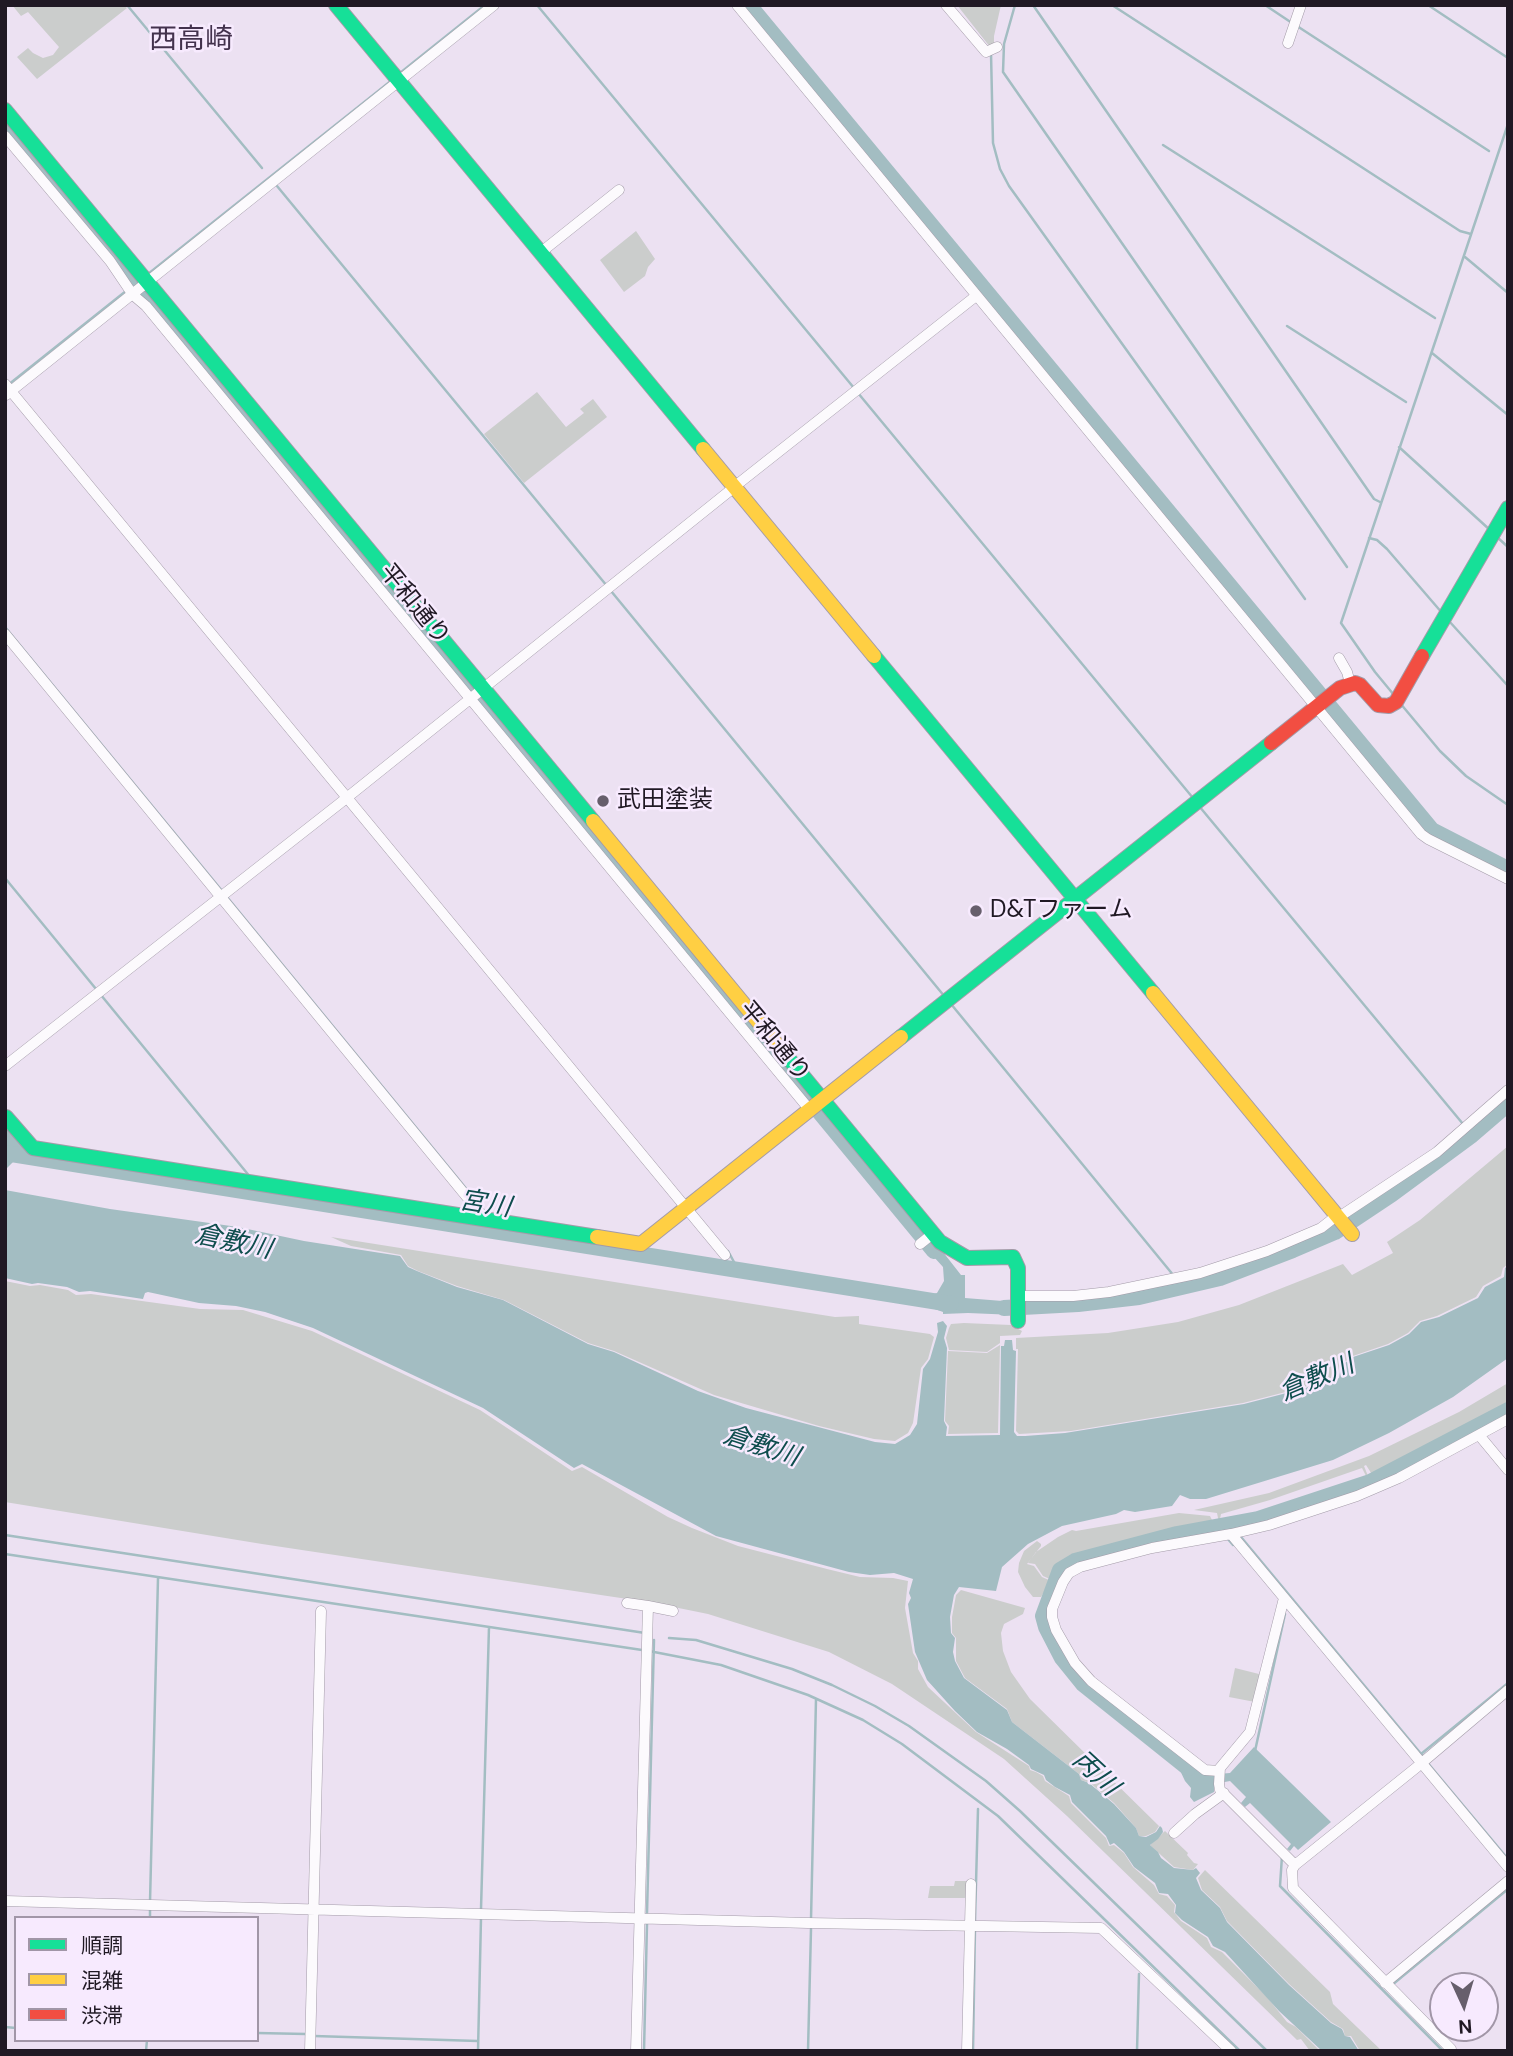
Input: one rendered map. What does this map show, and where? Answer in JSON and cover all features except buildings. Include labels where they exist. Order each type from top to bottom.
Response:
[{"type":"street","points":[[336,5],[731,490],[1071,901],[1351,1233]]},
{"type":"street","points":[[495,5],[396,79],[7,390],[349,795],[689,1206],[725,1255]]},
{"type":"street","points":[[737,5],[976,296],[1321,703],[1421,834],[1508,879]]},
{"type":"street","points":[[946,5],[986,52],[992,49]]},
{"type":"street","points":[[1288,43],[1301,5]]},
{"type":"street","name":"平和通り","points":[[5,110],[146,280],[475,693],[926,1239],[961,1256],[1013,1257],[1018,1268],[1018,1309]]},
{"type":"street","points":[[5,136],[110,261],[131,291],[475,693]]},
{"type":"street","points":[[540,253],[620,190]]},
{"type":"street","points":[[5,1066],[976,296]]},
{"type":"street","points":[[6,1117],[33,1148],[641,1244],[1321,703],[1350,683],[1360,685],[1378,705],[1389,706],[1398,700],[1508,508]]},
{"type":"street","points":[[5,634],[488,1220]]},
{"type":"street","points":[[1339,658],[1350,683]]},
{"type":"street","points":[[1018,1309],[1073,1296],[1109,1292],[1176,1278],[1246,1259],[1321,1227],[1437,1152],[1508,1090]]},
{"type":"street","points":[[1295,1865],[1220,1780],[1086,1675],[1075,1663],[1056,1630],[1052,1617],[1052,1609],[1063,1582],[1069,1573],[1080,1567],[1180,1541],[1231,1534],[1269,1525],[1357,1496],[1399,1478],[1508,1419]]},
{"type":"street","points":[[1479,1436],[1508,1469]]},
{"type":"street","points":[[1231,1534],[1508,1867]]},
{"type":"street","points":[[1174,1833],[1195,1814],[1250,1732],[1284,1598]]},
{"type":"street","points":[[627,1603],[673,1611]]},
{"type":"street","points":[[636,2051],[648,1606]]},
{"type":"street","points":[[310,2051],[321,1611]]},
{"type":"street","points":[[1451,2049],[1293,1888],[1292,1870],[1508,1689]]},
{"type":"street","points":[[1388,1985],[1508,1881]]},
{"type":"street","points":[[967,2051],[974,1926],[971,1884]]},
{"type":"street","points":[[5,1901],[1101,1928],[1231,2051]]},
{"type":"shaded area","points":[[12,5],[124,5],[127,8],[37,79],[17,57],[28,48],[43,58],[53,55],[59,47],[28,12],[21,16]]},
{"type":"shaded area","points":[[957,5],[1001,5],[994,43],[990,47]]},
{"type":"shaded area","points":[[636,231],[655,259],[645,276],[624,292],[600,260]]},
{"type":"shaded area","points":[[537,392],[566,427],[584,413],[580,409],[593,399],[607,417],[524,483],[484,434]]},
{"type":"shaded area","points":[[1508,1146],[1508,1264],[1503,1268],[1501,1276],[1483,1286],[1476,1297],[1437,1316],[1420,1321],[1408,1333],[1388,1344],[1353,1356],[1340,1365],[1337,1376],[1330,1379],[1324,1375],[1305,1387],[1243,1403],[1071,1431],[1019,1434],[1016,1431],[1016,1338],[1108,1333],[1178,1322],[1239,1305],[1343,1264],[1352,1275],[1393,1253],[1387,1242],[1420,1220]]},
{"type":"shaded area","points":[[331,1237],[835,1317],[859,1316],[859,1324],[930,1334],[934,1337],[928,1359],[921,1368],[913,1423],[908,1433],[895,1441],[874,1439],[714,1395],[614,1351],[588,1343],[504,1300],[418,1271],[408,1266],[401,1255],[351,1246]]},
{"type":"shaded area","points":[[5,1281],[68,1290],[76,1295],[91,1294],[200,1309],[243,1310],[312,1331],[480,1410],[572,1471],[582,1467],[692,1528],[738,1546],[827,1569],[860,1577],[908,1581],[905,1608],[913,1653],[928,1687],[976,1732],[1069,1796],[1071,1803],[1106,1838],[1109,1846],[1114,1845],[1124,1853],[1133,1867],[1154,1885],[1159,1894],[1167,1896],[1175,1905],[1174,1912],[1181,1921],[1207,1938],[1211,1947],[1222,1952],[1267,1997],[1287,2022],[1296,2027],[1320,2051],[1310,2051],[1301,2039],[1297,2040],[1067,1816],[1004,1759],[892,1684],[829,1652],[708,1614],[654,1603],[5,1502]]},
{"type":"shaded area","points":[[951,1324],[1011,1325],[1022,1331],[1020,1335],[1000,1336],[1000,1343],[987,1352],[949,1350],[946,1338]]},
{"type":"shaded area","points":[[1000,1345],[998,1433],[948,1434],[949,1426],[945,1421],[948,1351],[987,1353]]},
{"type":"shaded area","points":[[1508,1383],[1508,1406],[1373,1476],[1366,1465],[1364,1466],[1368,1476],[1295,1503],[1258,1513],[1366,1476],[1362,1468],[1221,1514],[1220,1519],[1224,1521],[1247,1516],[1219,1523],[1217,1513],[1194,1510],[1269,1493],[1369,1456],[1459,1412]]},
{"type":"shaded area","points":[[1179,1513],[1210,1516],[1214,1524],[1174,1530],[1078,1555],[1064,1561],[1052,1580],[1043,1576],[1035,1564],[1028,1563],[1036,1552],[1072,1530]]},
{"type":"shaded area","points":[[1037,1541],[1041,1546],[1027,1564],[1034,1566],[1042,1577],[1051,1581],[1041,1597],[1033,1597],[1018,1572],[1024,1551]]},
{"type":"shaded area","points":[[961,1590],[1025,1608],[1023,1614],[1004,1624],[1001,1633],[1003,1651],[1011,1672],[1030,1699],[1159,1826],[1155,1832],[1139,1836],[1136,1828],[1114,1803],[1090,1783],[1081,1780],[1079,1774],[1012,1722],[1007,1709],[965,1678],[956,1661],[956,1638],[952,1633],[956,1595]]},
{"type":"shaded area","points":[[1235,1668],[1263,1675],[1255,1702],[1229,1697]]},
{"type":"shaded area","points":[[1165,1831],[1188,1853],[1194,1863],[1198,1864],[1193,1870],[1174,1867],[1150,1845]]},
{"type":"shaded area","points":[[1205,1870],[1330,1992],[1333,2004],[1382,2051],[1360,2051],[1351,2036],[1345,2036],[1343,2029],[1331,2022],[1289,1984],[1227,1921],[1220,1907],[1202,1890],[1198,1878]]},
{"type":"shaded area","points":[[955,1881],[969,1881],[968,1898],[928,1898],[930,1886],[954,1886]]},
{"type":"water","points":[[5,1122],[48,1154],[46,1165],[16,1159],[5,1170]]},
{"type":"water","name":"倉敷川","points":[[5,1190],[400,1256],[408,1267],[457,1287],[503,1300],[588,1344],[614,1352],[698,1391],[746,1408],[875,1442],[895,1444],[910,1435],[917,1424],[923,1369],[930,1359],[938,1332],[937,1323],[943,1321],[947,1326],[944,1338],[947,1348],[944,1421],[947,1427],[946,1436],[1000,1435],[1001,1346],[1004,1346],[1005,1340],[1012,1340],[1013,1350],[1016,1351],[1014,1432],[1017,1436],[1065,1433],[1244,1404],[1306,1388],[1324,1377],[1331,1381],[1339,1378],[1341,1366],[1353,1357],[1389,1345],[1409,1334],[1421,1322],[1439,1317],[1478,1298],[1485,1287],[1504,1277],[1505,1268],[1508,1266],[1508,1358],[1453,1397],[1389,1433],[1333,1460],[1206,1499],[1190,1499],[1180,1495],[1172,1506],[1135,1512],[1124,1510],[1062,1526],[1028,1544],[1002,1567],[996,1591],[959,1587],[954,1595],[950,1617],[951,1633],[955,1638],[953,1652],[964,1678],[1007,1710],[1012,1722],[1114,1804],[1136,1828],[1139,1836],[1146,1837],[1156,1832],[1160,1826],[1163,1832],[1150,1845],[1161,1858],[1174,1868],[1196,1868],[1200,1873],[1196,1878],[1201,1890],[1220,1908],[1227,1922],[1289,1985],[1331,2023],[1342,2029],[1359,2051],[1322,2051],[1279,2011],[1225,1952],[1213,1946],[1208,1937],[1175,1913],[1176,1905],[1168,1894],[1159,1893],[1155,1883],[1134,1867],[1124,1852],[1114,1843],[1110,1845],[1106,1836],[1072,1802],[1070,1795],[1055,1787],[1044,1775],[1031,1769],[1007,1749],[977,1732],[955,1711],[927,1680],[915,1652],[908,1604],[913,1579],[894,1573],[870,1575],[849,1572],[716,1536],[582,1464],[574,1468],[483,1408],[313,1328],[265,1312],[199,1303],[148,1292],[143,1299],[90,1291],[79,1292],[67,1287],[5,1278]]},
{"type":"water","points":[[932,1238],[961,1275],[965,1275],[965,1298],[1015,1302],[1015,1315],[943,1314],[929,1307],[930,1295],[937,1293],[944,1281],[943,1267],[924,1246]]},
{"type":"water","points":[[1254,1747],[1331,1822],[1298,1850],[1294,1846],[1290,1851],[1287,1849],[1291,1844],[1250,1803],[1245,1807],[1241,1803],[1246,1797],[1230,1781],[1214,1784],[1214,1792],[1194,1802],[1190,1797],[1191,1788],[1171,1758],[1176,1752],[1205,1775],[1230,1773]]},
{"type":"waterway","points":[[127,5],[262,168]]},
{"type":"waterway","points":[[400,73],[485,5]]},
{"type":"waterway","points":[[537,5],[854,388]]},
{"type":"waterway","points":[[749,5],[1432,830],[1508,869]]},
{"type":"waterway","points":[[1015,5],[1004,44],[1003,72],[1347,567]]},
{"type":"waterway","points":[[1033,5],[1374,499],[1380,502]]},
{"type":"waterway","points":[[1112,5],[1460,231],[1471,234]]},
{"type":"waterway","points":[[1265,5],[1292,23]]},
{"type":"waterway","points":[[1428,5],[1508,58]]},
{"type":"waterway","points":[[1297,26],[1489,151]]},
{"type":"waterway","points":[[991,53],[993,143],[1000,169],[1009,186],[1305,599]]},
{"type":"waterway","points":[[148,274],[392,80]]},
{"type":"waterway","points":[[5,124],[934,1251]]},
{"type":"waterway","points":[[1394,695],[1341,623],[1508,124]]},
{"type":"waterway","points":[[1163,145],[1435,318]]},
{"type":"waterway","points":[[277,186],[607,586]]},
{"type":"waterway","points":[[1465,257],[1508,293]]},
{"type":"waterway","points":[[8,385],[126,291]]},
{"type":"waterway","points":[[1287,326],[1406,402]]},
{"type":"waterway","points":[[1432,353],[1508,415]]},
{"type":"waterway","points":[[858,393],[1193,798]]},
{"type":"waterway","points":[[1399,447],[1490,530]]},
{"type":"waterway","points":[[1497,537],[1508,547]]},
{"type":"waterway","points":[[1369,538],[1377,540],[1387,549],[1443,614]]},
{"type":"waterway","points":[[611,591],[945,997]]},
{"type":"waterway","points":[[1449,621],[1508,686]]},
{"type":"waterway","points":[[5,627],[223,892]]},
{"type":"waterway","points":[[1400,703],[1440,751],[1466,776],[1508,805]]},
{"type":"waterway","points":[[1199,806],[1463,1124]]},
{"type":"waterway","points":[[5,878],[251,1178]]},
{"type":"waterway","points":[[227,897],[487,1214]]},
{"type":"waterway","points":[[951,1004],[1174,1276]]},
{"type":"waterway","points":[[1004,1308],[1139,1297],[1220,1278],[1293,1250],[1335,1232],[1392,1194],[1472,1135],[1508,1104]]},
{"type":"waterway","name":"宮川","points":[[5,1153],[951,1304]]},
{"type":"waterway","points":[[728,1251],[735,1270]]},
{"type":"waterway","points":[[1188,1768],[1083,1684],[1062,1658],[1043,1616],[1060,1570],[1075,1561],[1177,1534],[1258,1519],[1370,1482],[1508,1410]]},
{"type":"waterway","points":[[5,1535],[645,1633]]},
{"type":"waterway","points":[[1241,1537],[1422,1755]]},
{"type":"waterway","points":[[1227,1538],[1233,1545]]},
{"type":"waterway","points":[[5,1554],[642,1650]]},
{"type":"waterway","points":[[150,1902],[158,1578]]},
{"type":"waterway","points":[[1255,1751],[1285,1614]]},
{"type":"waterway","points":[[481,1909],[489,1627]]},
{"type":"waterway","points":[[669,1638],[696,1640],[792,1669],[832,1685],[909,1726],[986,1781],[1020,1811],[1267,2051]]},
{"type":"waterway","points":[[647,1913],[654,1640]]},
{"type":"waterway","points":[[649,1651],[721,1665],[808,1695],[863,1720],[902,1744],[998,1816],[1240,2051]]},
{"type":"waterway","points":[[1421,1754],[1508,1683]]},
{"type":"waterway","points":[[811,1919],[816,1699]]},
{"type":"waterway","points":[[1427,1762],[1508,1859]]},
{"type":"waterway","points":[[975,1921],[978,1809]]},
{"type":"waterway","points":[[1282,1856],[1280,1886],[1443,2051]]},
{"type":"waterway","points":[[1392,1985],[1508,1889]]},
{"type":"waterway","points":[[150,1908],[150,1916]]},
{"type":"waterway","points":[[478,2051],[481,1918]]},
{"type":"waterway","points":[[644,2051],[647,1924]]},
{"type":"waterway","points":[[973,2051],[975,1928]]},
{"type":"waterway","points":[[808,2051],[811,1929]]},
{"type":"waterway","points":[[1137,2051],[1139,1974]]},
{"type":"waterway","points":[[5,2027],[14,2028]]},
{"type":"waterway","points":[[259,2033],[306,2034]]},
{"type":"waterway","points":[[314,2036],[478,2041]]},
{"type":"waterway","points":[[146,2051],[147,2042]]},
{"type":"traffic: fast","points":[[336,5],[703,449]]},
{"type":"traffic: fast","points":[[5,110],[593,821]]},
{"type":"traffic: fast","points":[[1422,656],[1508,508]]},
{"type":"traffic: fast","points":[[874,656],[1153,993]]},
{"type":"traffic: fast","points":[[901,1037],[1271,743]]},
{"type":"traffic: fast","points":[[784,1053],[940,1242],[967,1258],[1013,1257],[1018,1268],[1018,1321]]},
{"type":"traffic: fast","points":[[6,1117],[33,1148],[597,1237]]},
{"type":"traffic: slow","points":[[703,449],[874,656]]},
{"type":"traffic: slow","points":[[593,821],[784,1053]]},
{"type":"traffic: slow","points":[[1153,993],[1352,1234]]},
{"type":"traffic: slow","points":[[597,1237],[641,1244],[901,1037]]},
{"type":"traffic: jam","points":[[1271,743],[1340,688],[1355,683],[1378,705],[1389,706],[1396,702],[1422,656]]},
{"type":"place","name":"武田塗装","points":[[603,801]]},
{"type":"place","name":"D&Tファーム","points":[[976,911]]},
{"type":"district","name":"西高崎","points":[[191,41]]},
{"type":"water label","name":"丙川","points":[[1095,1774]]}]
